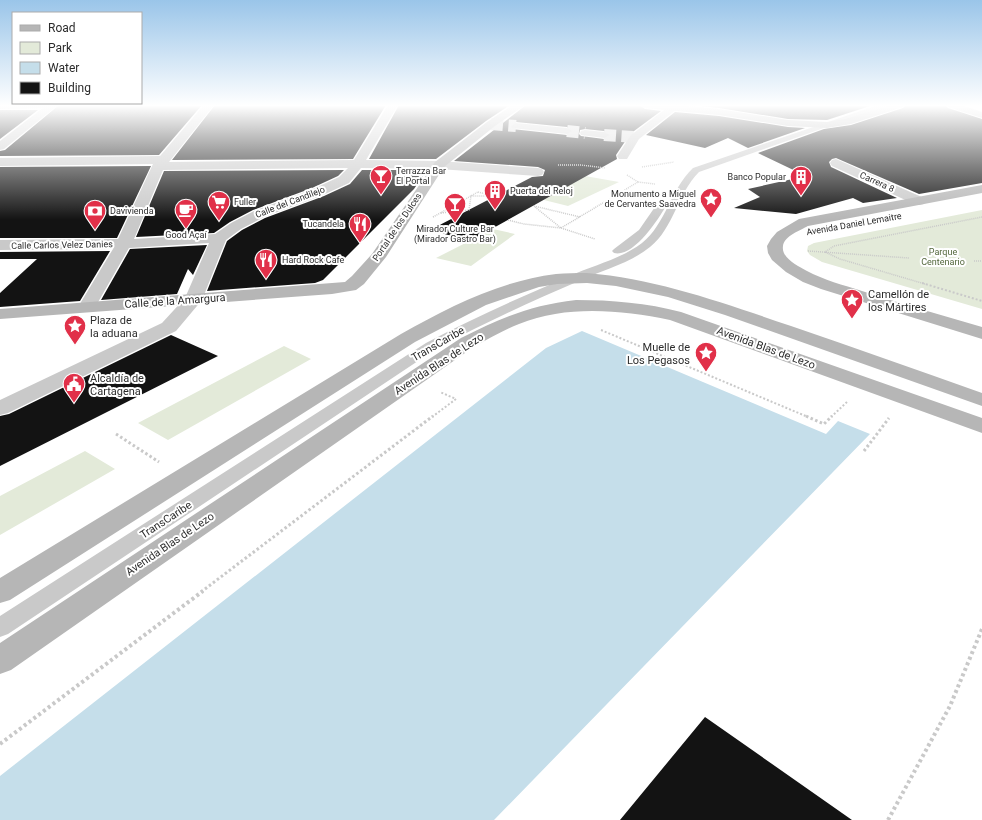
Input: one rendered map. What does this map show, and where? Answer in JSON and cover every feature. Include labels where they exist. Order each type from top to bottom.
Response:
[{"type":"main road","name":"Portal de los Dulces","points":[[350,286],[358,280],[378,257],[439,165],[466,143]]},
{"type":"main road","name":"Avenida Daniel Lemaitre","points":[[785,234],[804,222],[982,189]]},
{"type":"main road","name":"Avenida Daniel Lemaitre","points":[[785,234],[821,231],[982,201]]},
{"type":"main road","points":[[785,234],[776,241],[775,248],[778,257],[784,263],[806,276],[844,291],[982,333]]},
{"type":"main road","name":"Avenida Blas de Lezo","points":[[0,592],[408,338],[465,307],[487,298],[541,281],[575,278],[626,282],[692,298],[982,400]]},
{"type":"main road","name":"Calle de la Amargura","points":[[0,314],[332,289],[350,286]]},
{"type":"main road","name":"Avenida Blas de Lezo","points":[[0,660],[468,342],[518,318],[540,311],[585,306],[620,306],[675,316],[982,426]]},
{"type":"street","points":[[87,307],[124,244],[161,163],[177,143]]},
{"type":"street","name":"Calle del Candilejo","points":[[219,238],[236,226],[258,214],[318,192],[344,180],[358,164],[370,143]]},
{"type":"street","points":[[623,156],[631,143]]},
{"type":"street","points":[[0,162],[439,165],[538,172]]},
{"type":"street","name":"Carrera 8","points":[[836,163],[919,201]]},
{"type":"street","points":[[0,408],[169,326],[193,300],[219,238],[124,244]]},
{"type":"street","name":"Calle Carlos Velez Danies","points":[[0,245],[124,244]]},
{"type":"lane","points":[[541,281],[581,268],[607,256],[634,240],[643,233],[653,221],[677,177],[689,168],[757,143]]},
{"type":"lane","name":"TransCaribe","points":[[0,628],[432,346],[495,313],[634,252],[651,242],[661,229],[686,180],[696,170],[774,143]]},
{"type":"path","points":[[642,167],[678,161]]},
{"type":"path","points":[[538,172],[551,165],[581,165],[605,168]]},
{"type":"path","points":[[561,228],[638,182],[655,184]]},
{"type":"path","points":[[438,214],[469,210],[470,196],[495,196],[478,192]]},
{"type":"path","points":[[561,228],[534,206],[580,217]]},
{"type":"path","points":[[825,252],[834,246],[982,217]]},
{"type":"path","points":[[508,220],[524,224],[561,228],[595,239]]},
{"type":"path","points":[[775,248],[909,258]]},
{"type":"path","points":[[825,252],[840,259],[982,302]]},
{"type":"path","points":[[974,261],[982,261]]},
{"type":"path","points":[[598,328],[824,424],[847,402]]},
{"type":"path","points":[[0,744],[456,399],[434,390]]},
{"type":"path","points":[[864,451],[889,418]]},
{"type":"path","points":[[116,434],[163,464]]},
{"type":"path","points":[[888,820],[950,706],[982,629]]},
{"type":"green space","points":[[585,176],[619,182],[568,206],[544,200]]},
{"type":"green space","name":"Parque Centenario","points":[[982,210],[982,309],[822,262],[810,255],[807,251],[808,246],[814,243]]},
{"type":"green space","points":[[493,229],[515,234],[471,266],[436,258]]},
{"type":"green space","points":[[284,346],[311,359],[168,440],[138,423]]},
{"type":"green space","points":[[85,451],[115,469],[0,535],[0,496]]},
{"type":"water","points":[[582,331],[826,434],[838,421],[870,434],[494,820],[0,820],[0,776],[546,348]]},
{"type":"building","points":[[13,143],[169,143],[159,155],[0,156],[0,151],[5,150]]},
{"type":"building","points":[[185,143],[363,143],[353,159],[172,160]]},
{"type":"building","points":[[378,143],[457,143],[436,159],[369,159]]},
{"type":"building","points":[[477,143],[624,143],[616,155],[617,159],[470,241],[430,230],[532,177],[543,176],[545,170],[538,167],[454,161]]},
{"type":"building","points":[[684,143],[716,143],[705,148]]},
{"type":"building","points":[[739,143],[761,143],[748,148]]},
{"type":"building","points":[[785,143],[982,143],[982,183],[919,194],[836,158],[829,162],[831,167],[897,198],[863,203],[853,198],[796,214],[734,208],[760,197],[748,189],[806,176],[758,153]]},
{"type":"building","points":[[151,166],[117,238],[0,238],[0,167]]},
{"type":"building","points":[[344,170],[338,176],[312,188],[253,210],[230,222],[214,233],[136,237],[164,171]]},
{"type":"building","points":[[362,170],[427,170],[414,189],[323,280],[315,283],[207,291],[227,241],[242,230],[265,218],[324,196],[350,184]]},
{"type":"building","points":[[207,245],[193,275],[188,269],[177,294],[101,300],[130,249]]},
{"type":"building","points":[[110,251],[80,301],[0,307],[0,293],[37,259],[0,259],[0,252]]},
{"type":"building","name":"Alcaldía de Cartagena","points":[[171,335],[218,356],[0,466],[0,416],[9,414]]},
{"type":"building","points":[[705,717],[852,820],[620,820]]},
{"type":"place","name":"Terrazza Bar El Portal","points":[[381,196]]},
{"type":"place","name":"Banco Popular","points":[[801,196]]},
{"type":"place","name":"Puerta del Reloj","points":[[495,210]]},
{"type":"place","name":"Monumento a Miguel de Cervantes Saavedra","points":[[711,218]]},
{"type":"place","name":"Fuller","points":[[219,222]]},
{"type":"place","name":"Mirador Culture Bar (Mirador Gastro Bar)","points":[[455,224]]},
{"type":"place","name":"Davivienda","points":[[95,230]]},
{"type":"place","name":"Good Açaí","points":[[186,230]]},
{"type":"place","name":"Tucandela","points":[[360,244]]},
{"type":"place","name":"Hard Rock Cafe","points":[[266,280]]},
{"type":"place","name":"Camellón de los Mártires","points":[[852,320]]},
{"type":"place","name":"Plaza de la aduana","points":[[75,346]]},
{"type":"place","name":"Muelle de Los Pegasos","points":[[706,372]]},
{"type":"place","name":"Alcaldía de Cartagena","points":[[74,404]]}]
